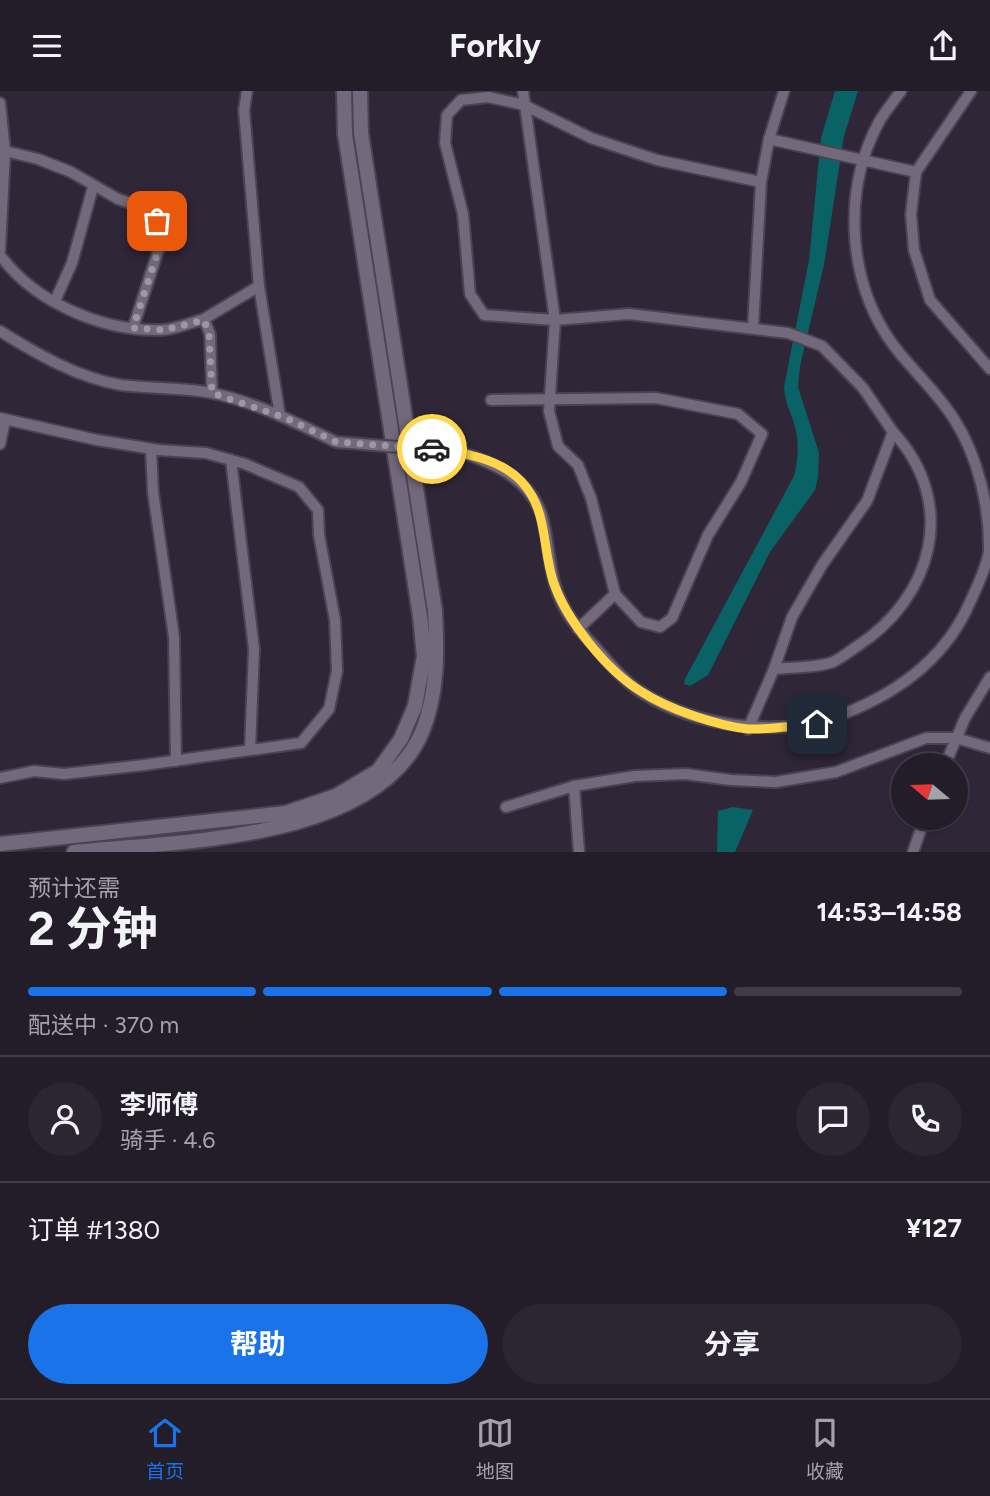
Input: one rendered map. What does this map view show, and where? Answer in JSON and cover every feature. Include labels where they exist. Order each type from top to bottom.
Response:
[{"type":"street","points":[[247,91],[244,110],[259,286],[280,416]]},
{"type":"street","points":[[0,844],[286,814],[336,796],[378,771],[401,739],[415,706],[424,656],[345,134],[344,91]]},
{"type":"street","points":[[74,852],[222,837],[312,820],[364,797],[402,764],[421,733],[432,699],[438,658],[435,611],[361,132],[360,91]]},
{"type":"street","points":[[491,401],[550,401],[656,398],[738,414],[762,434],[741,482],[708,535],[672,618],[660,627],[641,622],[615,594],[598,536],[591,498],[578,465],[558,446],[549,411],[550,401],[555,320],[523,91]]},
{"type":"street","points":[[753,328],[761,182],[769,139],[784,91]]},
{"type":"street","points":[[0,331],[37,354],[88,377],[120,384],[212,393],[280,416],[336,442],[461,451],[492,463],[521,481],[541,514],[552,578],[562,603],[578,629],[642,692],[693,715],[748,729],[817,724],[877,701],[930,663],[960,628],[989,551],[987,499],[975,459],[955,419],[893,345],[875,315],[861,278],[855,234],[855,203],[864,159],[879,123],[901,91]]},
{"type":"street","points":[[971,91],[916,172],[911,214],[914,250],[930,300],[990,369]]},
{"type":"street","points":[[761,182],[643,156],[591,138],[524,105],[488,97],[461,100],[447,115],[444,143],[463,214],[470,294],[484,315],[555,320],[629,314],[788,333],[822,346],[863,388],[893,432],[909,449],[930,496],[930,549],[914,591],[881,631],[832,662],[774,669]]},
{"type":"street","points":[[0,103],[5,151],[0,253],[14,275],[69,311],[133,328],[164,330],[204,320],[259,286]]},
{"type":"street","points":[[769,139],[916,172]]},
{"type":"street","points":[[5,151],[38,159],[71,172],[93,187],[145,208],[157,221],[161,242],[133,328]]},
{"type":"street","points":[[55,301],[72,263],[93,187]]},
{"type":"street","points":[[204,320],[209,334],[212,393]]},
{"type":"street","points":[[0,444],[3,419],[65,435],[151,449],[206,453],[299,487],[318,510],[319,535],[335,620],[337,671],[329,709],[301,743],[176,761],[64,774],[34,771],[0,778]]},
{"type":"street","points":[[748,729],[774,669],[792,617],[822,565],[867,501],[893,432]]},
{"type":"street","points":[[151,449],[155,505],[174,637],[176,761]]},
{"type":"street","points":[[231,460],[254,649],[250,750]]},
{"type":"street","points":[[578,629],[615,594]]},
{"type":"street","points":[[950,753],[990,677]]},
{"type":"street","points":[[506,807],[574,786],[635,776],[686,774],[776,782],[836,772],[926,738],[956,738],[990,748]]},
{"type":"street","points":[[574,786],[579,852]]},
{"type":"street","points":[[913,852],[921,830]]},
{"type":"shaded area","points":[[835,91],[858,91],[844,136],[824,265],[800,366],[798,387],[819,453],[815,490],[770,552],[708,675],[690,686],[684,684],[685,679],[794,476],[798,453],[797,437],[784,387],[809,260],[821,138]]},
{"type":"shaded area","points":[[733,807],[753,810],[735,852],[717,852],[718,811]]},
{"type":"way so far","points":[[157,221],[161,242],[133,328],[164,330],[204,320],[209,334],[212,393],[286,418],[336,442],[432,449]]},
{"type":"route","points":[[432,449],[461,451],[492,463],[521,481],[541,514],[552,578],[562,603],[578,629],[611,665],[642,692],[693,715],[748,729],[817,724]]}]
